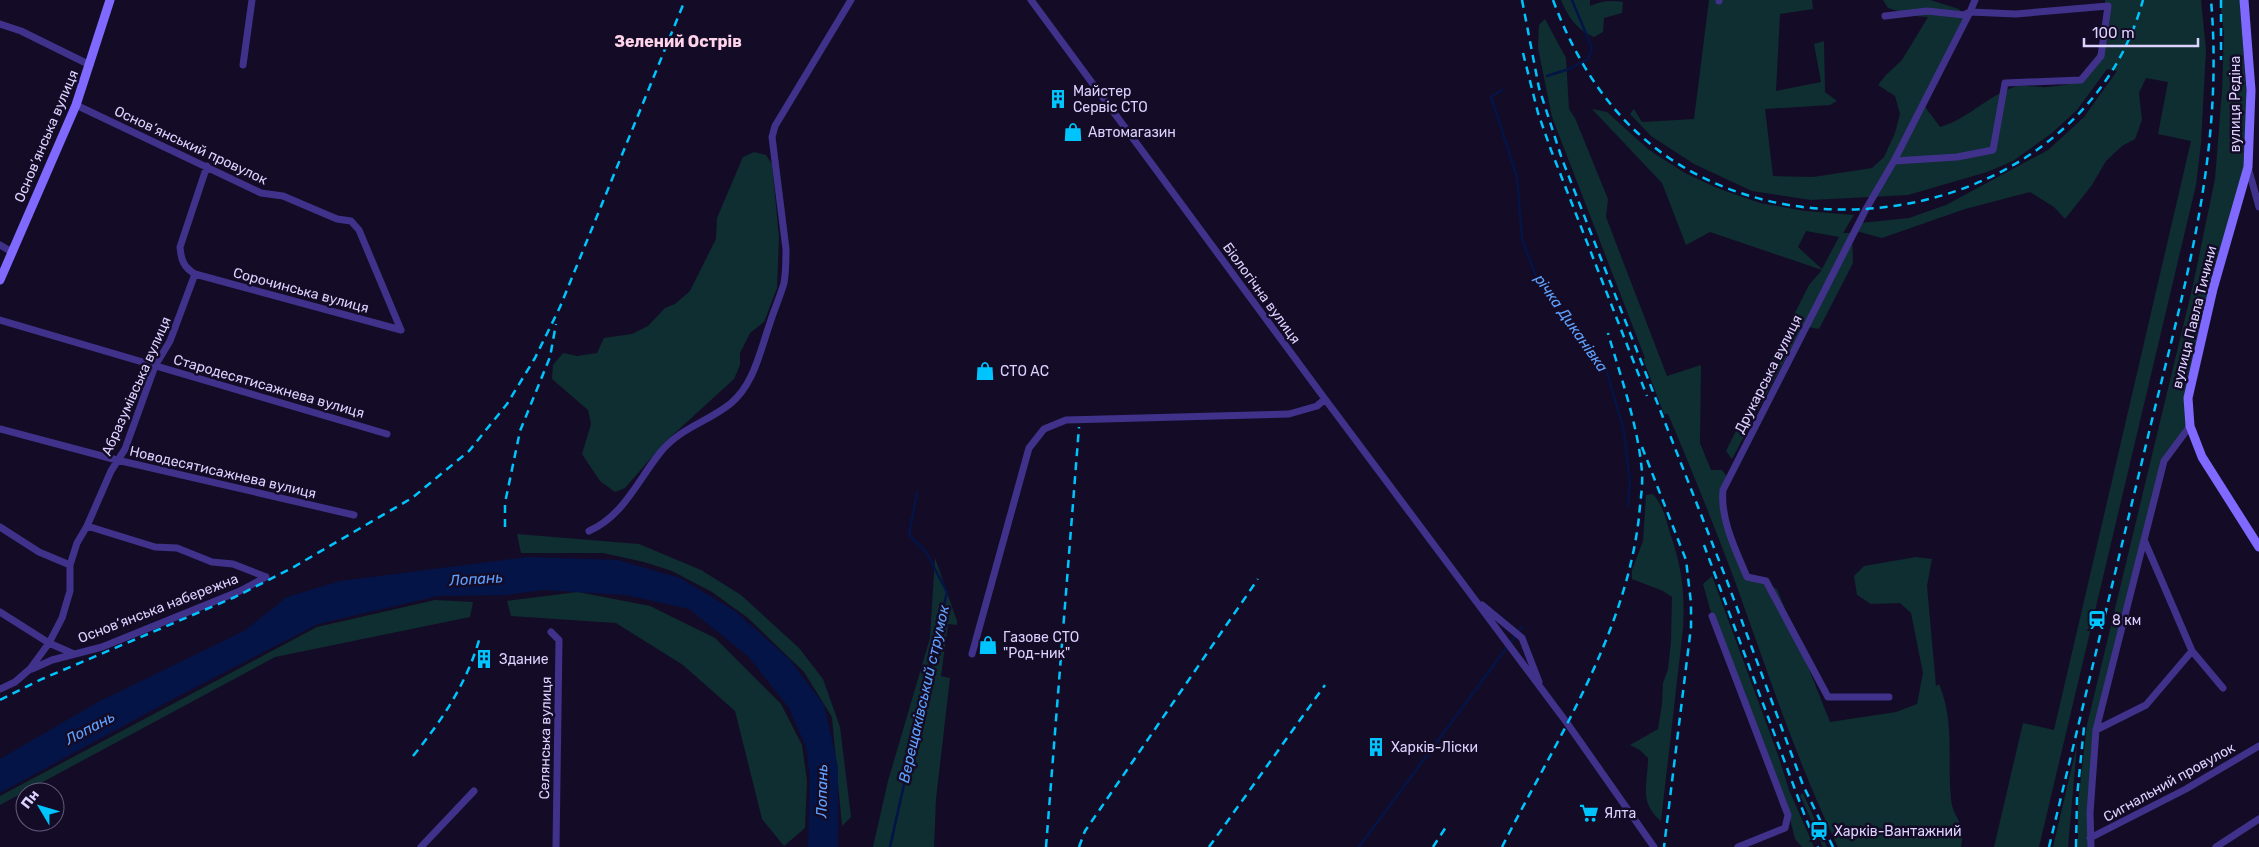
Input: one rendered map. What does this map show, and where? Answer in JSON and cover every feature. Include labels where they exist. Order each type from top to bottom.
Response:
[{"type":"main road","name":"Основ’янська вулиця","points":[[0,280],[76,105],[110,0]]},
{"type":"main road","name":"вулиця Рєдіна","points":[[2244,0],[2251,90],[2248,167]]},
{"type":"main road","name":"вулиця Павла Тичини","points":[[2248,167],[2213,289],[2188,398],[2190,426],[2202,457],[2259,547]]},
{"type":"street","points":[[243,65],[252,0]]},
{"type":"street","points":[[588,531],[599,527],[618,512],[659,453],[673,439],[685,429],[730,404],[741,393],[750,378],[784,283],[786,266],[786,249],[772,136],[776,126],[851,0]]},
{"type":"street","name":"Біологічна вулиця","points":[[1031,0],[1324,399],[1542,690],[1654,847]]},
{"type":"street","name":"Друкарська вулиця","points":[[1889,697],[1828,697],[1766,581],[1747,577],[1736,551],[1722,500],[1723,490],[1866,209],[1894,161],[1970,12],[1974,0]]},
{"type":"street","points":[[1885,16],[1927,11],[1964,16],[1970,12],[2016,14],[2108,6],[2101,56],[2081,80],[2004,83],[1994,150],[1957,157],[1894,161]]},
{"type":"street","points":[[0,24],[21,32],[90,66]]},
{"type":"street","name":"Основ’янський провулок","points":[[76,105],[261,193],[283,196],[332,218],[351,221],[356,226],[402,330]]},
{"type":"street","points":[[195,274],[186,267],[181,259],[180,247],[207,166]]},
{"type":"street","name":"вулиця Рєдіна","points":[[2248,167],[2259,207]]},
{"type":"street","points":[[0,245],[12,252]]},
{"type":"street","name":"Сорочинська вулиця","points":[[195,274],[402,330]]},
{"type":"street","name":"Абразумівська вулиця","points":[[30,669],[50,644],[62,618],[70,590],[70,565],[76,544],[87,526],[116,460],[127,444],[155,366],[170,341],[195,274]]},
{"type":"street","name":"Стародесятисажнева вулиця","points":[[0,320],[387,434]]},
{"type":"street","points":[[972,654],[1029,448],[1044,429],[1066,420],[1289,414],[1317,406],[1324,399]]},
{"type":"street","points":[[2091,847],[2096,730],[2164,461],[2190,426]]},
{"type":"street","name":"Новодесятисажнева вулиця","points":[[0,429],[116,460],[354,515]]},
{"type":"street","name":"Основ’янська набережна","points":[[30,669],[102,647],[240,591],[266,577],[233,564],[212,562],[177,548],[155,547],[87,526]]},
{"type":"street","points":[[0,528],[39,552],[70,565]]},
{"type":"street","points":[[2144,542],[2192,651],[2224,688]]},
{"type":"street","name":"Біологічна вулиця","points":[[1475,600],[1522,638],[1542,690]]},
{"type":"street","points":[[0,612],[50,644],[74,654]]},
{"type":"street","points":[[1712,616],[1788,815],[1785,828],[1738,847]]},
{"type":"street","name":"Селянська вулиця","points":[[551,632],[559,640],[556,847]]},
{"type":"street","points":[[2096,730],[2146,705],[2192,651]]},
{"type":"street","points":[[0,689],[15,682],[30,669]]},
{"type":"street","name":"Сигнальний провулок","points":[[2090,838],[2186,789],[2259,746]]},
{"type":"street","points":[[420,847],[474,791]]},
{"type":"street","points":[[2216,847],[2259,819]]},
{"type":"green space","points":[[1561,0],[1590,0],[1590,6],[1606,1],[1623,2],[1622,13],[1604,18],[1603,32],[1594,37],[1582,30],[1574,22]]},
{"type":"green space","points":[[1709,0],[1812,0],[1813,9],[1780,14],[1776,91],[1821,82],[1814,44],[1824,41],[1825,92],[1837,101],[1830,105],[1765,109],[1773,176],[1813,177],[1872,168],[1884,157],[1895,133],[1900,114],[1895,96],[1878,85],[1902,60],[1928,17],[1915,16],[1888,8],[1883,0],[1930,0],[1959,9],[1966,21],[1923,104],[1940,127],[1959,119],[1995,96],[2014,87],[2052,87],[2082,79],[2098,53],[2105,20],[2105,0],[2201,0],[2206,50],[2201,143],[2196,185],[2039,847],[1994,847],[2023,723],[2054,730],[2191,141],[2158,134],[2168,82],[2146,78],[2139,93],[2142,120],[2135,139],[2122,146],[2106,161],[2092,185],[2065,219],[2054,207],[2030,192],[1965,209],[1882,238],[1856,231],[1861,223],[1909,218],[1946,205],[2048,150],[2084,117],[2117,71],[2107,69],[2077,110],[2052,133],[2013,161],[1987,172],[1908,195],[1811,200],[1752,191],[1694,164],[1651,136],[1630,114],[1634,109],[1642,122],[1694,119]]},
{"type":"green space","points":[[2220,0],[2240,0],[2247,105],[2246,166],[2188,398],[2190,426],[2164,461],[2098,729],[2091,847],[2078,847],[2078,803],[2087,725],[2193,285],[2215,179],[2222,91],[2224,34]]},
{"type":"green space","points":[[1545,19],[1566,58],[1569,109],[1575,118],[1608,199],[1606,217],[1667,376],[1701,365],[1700,443],[1711,470],[1722,470],[1728,478],[1722,501],[1747,577],[1777,589],[1830,722],[1896,712],[1917,704],[1923,673],[1911,613],[1900,603],[1871,604],[1857,595],[1854,576],[1864,566],[1916,557],[1932,559],[1927,586],[1936,686],[1939,684],[1947,712],[1950,741],[1951,799],[1952,806],[1961,825],[1961,847],[1838,847],[1796,750],[1703,499],[1668,414],[1664,414],[1643,359],[1645,358],[1552,117],[1538,48],[1539,25]]},
{"type":"green space","points":[[1592,109],[1607,112],[1649,150],[1685,173],[1717,188],[1760,203],[1805,211],[1854,215],[1843,233],[1852,233],[1853,263],[1819,329],[1803,326],[1732,459],[1726,451],[1809,285],[1822,270],[1710,232],[1686,245],[1662,183]],"holes":[[[1806,231],[1839,237],[1822,269],[1798,247]]]},
{"type":"green space","points":[[754,152],[766,155],[772,164],[779,237],[777,288],[764,322],[750,333],[740,353],[740,365],[734,379],[665,442],[625,488],[615,492],[600,481],[582,454],[591,424],[588,410],[552,379],[553,365],[563,353],[577,356],[597,353],[604,338],[632,334],[648,326],[665,308],[675,304],[690,291],[716,239],[717,218],[743,157]]},
{"type":"green space","points":[[1653,494],[1664,512],[1674,546],[1682,580],[1684,603],[1683,629],[1661,821],[1649,807],[1647,800],[1648,758],[1640,750],[1630,745],[1658,729],[1663,683],[1668,669],[1671,641],[1672,597],[1663,591],[1632,579],[1632,570],[1643,541],[1646,495]]},
{"type":"green space","points":[[517,534],[639,544],[701,570],[741,595],[799,648],[823,679],[840,727],[851,817],[842,826],[832,717],[804,672],[748,618],[712,592],[672,571],[644,562],[603,553],[521,553]]},
{"type":"green space","points":[[935,558],[957,625],[948,624],[941,676],[950,678],[936,799],[934,847],[873,847],[888,781],[930,638]]},
{"type":"green space","points":[[1712,576],[1789,790],[1814,847],[1802,847],[1795,839],[1789,815],[1712,616],[1703,584]]},
{"type":"green space","points":[[578,592],[650,606],[715,638],[781,704],[802,745],[807,781],[805,828],[784,846],[762,819],[735,711],[683,665],[616,623],[511,616],[507,601]]},
{"type":"green space","points":[[435,600],[473,602],[470,617],[275,657],[43,782],[26,782],[317,627]]},
{"type":"green space","points":[[2077,745],[2068,847],[2053,847]]},
{"type":"green space","points":[[15,788],[15,797],[0,805],[0,796]]},
{"type":"green space","points":[[1803,793],[1827,847],[1823,847],[1800,795]]},
{"type":"water","name":"Лопань","points":[[528,557],[618,560],[680,578],[735,611],[790,660],[824,705],[838,767],[838,847],[808,847],[810,778],[806,747],[789,708],[748,656],[689,609],[626,595],[543,590],[507,595],[438,596],[318,624],[173,699],[20,782],[15,782],[15,785],[0,793],[0,759],[98,702],[244,631],[287,597],[340,581]]},
{"type":"waterway","name":"річка Диканівка","points":[[1547,76],[1569,69],[1588,59],[1592,48],[1572,0]]},
{"type":"waterway","name":"річка Диканівка","points":[[1502,90],[1491,97],[1517,177],[1522,239],[1538,282],[1573,331],[1606,369],[1624,431],[1630,482],[1628,506]]},
{"type":"waterway","name":"Верещаківський струмок","points":[[890,847],[947,592],[926,552],[909,535],[917,493]]},
{"type":"waterway","name":"річка Диканівка","points":[[1359,847],[1522,627]]},
{"type":"railway","points":[[0,700],[42,679],[235,597],[292,568],[412,498],[469,451],[507,404],[535,358],[560,307],[685,0]]},
{"type":"railway","points":[[1522,0],[1539,88],[1562,159],[1727,581],[1803,785],[1833,847]]},
{"type":"railway","points":[[1553,0],[1573,46],[1599,88],[1630,126],[1669,158],[1734,191],[1804,207],[1876,208],[1946,194],[2012,166],[2069,124],[2114,68],[2143,0]]},
{"type":"railway","points":[[2049,847],[2177,319],[2199,215],[2212,109],[2214,55],[2211,0]]},
{"type":"railway","points":[[2221,0],[2221,60]]},
{"type":"railway","points":[[1523,53],[1538,113],[1551,150],[1647,396]]},
{"type":"railway","points":[[505,527],[505,503],[520,431],[550,357],[556,324]]},
{"type":"railway","points":[[1502,847],[1585,688],[1619,604],[1631,561],[1639,517],[1642,472],[1633,419],[1608,333]]},
{"type":"railway","points":[[1046,847],[1079,427]]},
{"type":"railway","points":[[1642,447],[1686,560],[1691,603],[1691,627],[1664,847]]},
{"type":"railway","points":[[1704,545],[1818,847]]},
{"type":"railway","points":[[1079,847],[1085,831],[1258,579]]},
{"type":"railway","points":[[413,756],[453,700],[475,654],[480,637]]},
{"type":"railway","points":[[1209,847],[1325,685]]},
{"type":"railway","points":[[2076,847],[2077,797],[2084,727]]},
{"type":"railway","points":[[1433,847],[1446,827]]},
{"type":"place","name":"Майстер Сервіс СТО","points":[[1058,99]]},
{"type":"place","name":"Автомагазин","points":[[1073,132]]},
{"type":"place","name":"СТО АС","points":[[985,371]]},
{"type":"place","name":"8 км","points":[[2097,620]]},
{"type":"place","name":"Газове СТО \"Род-ник\"","points":[[988,645]]},
{"type":"place","name":"Здание","points":[[484,659]]},
{"type":"place","name":"Харків-Ліски","points":[[1376,747]]},
{"type":"place","name":"Ялта","points":[[1589,813]]},
{"type":"place","name":"Харків-Вантажний","points":[[1819,831]]},
{"type":"district","name":"Зелений Острів","points":[[678,41]]}]
